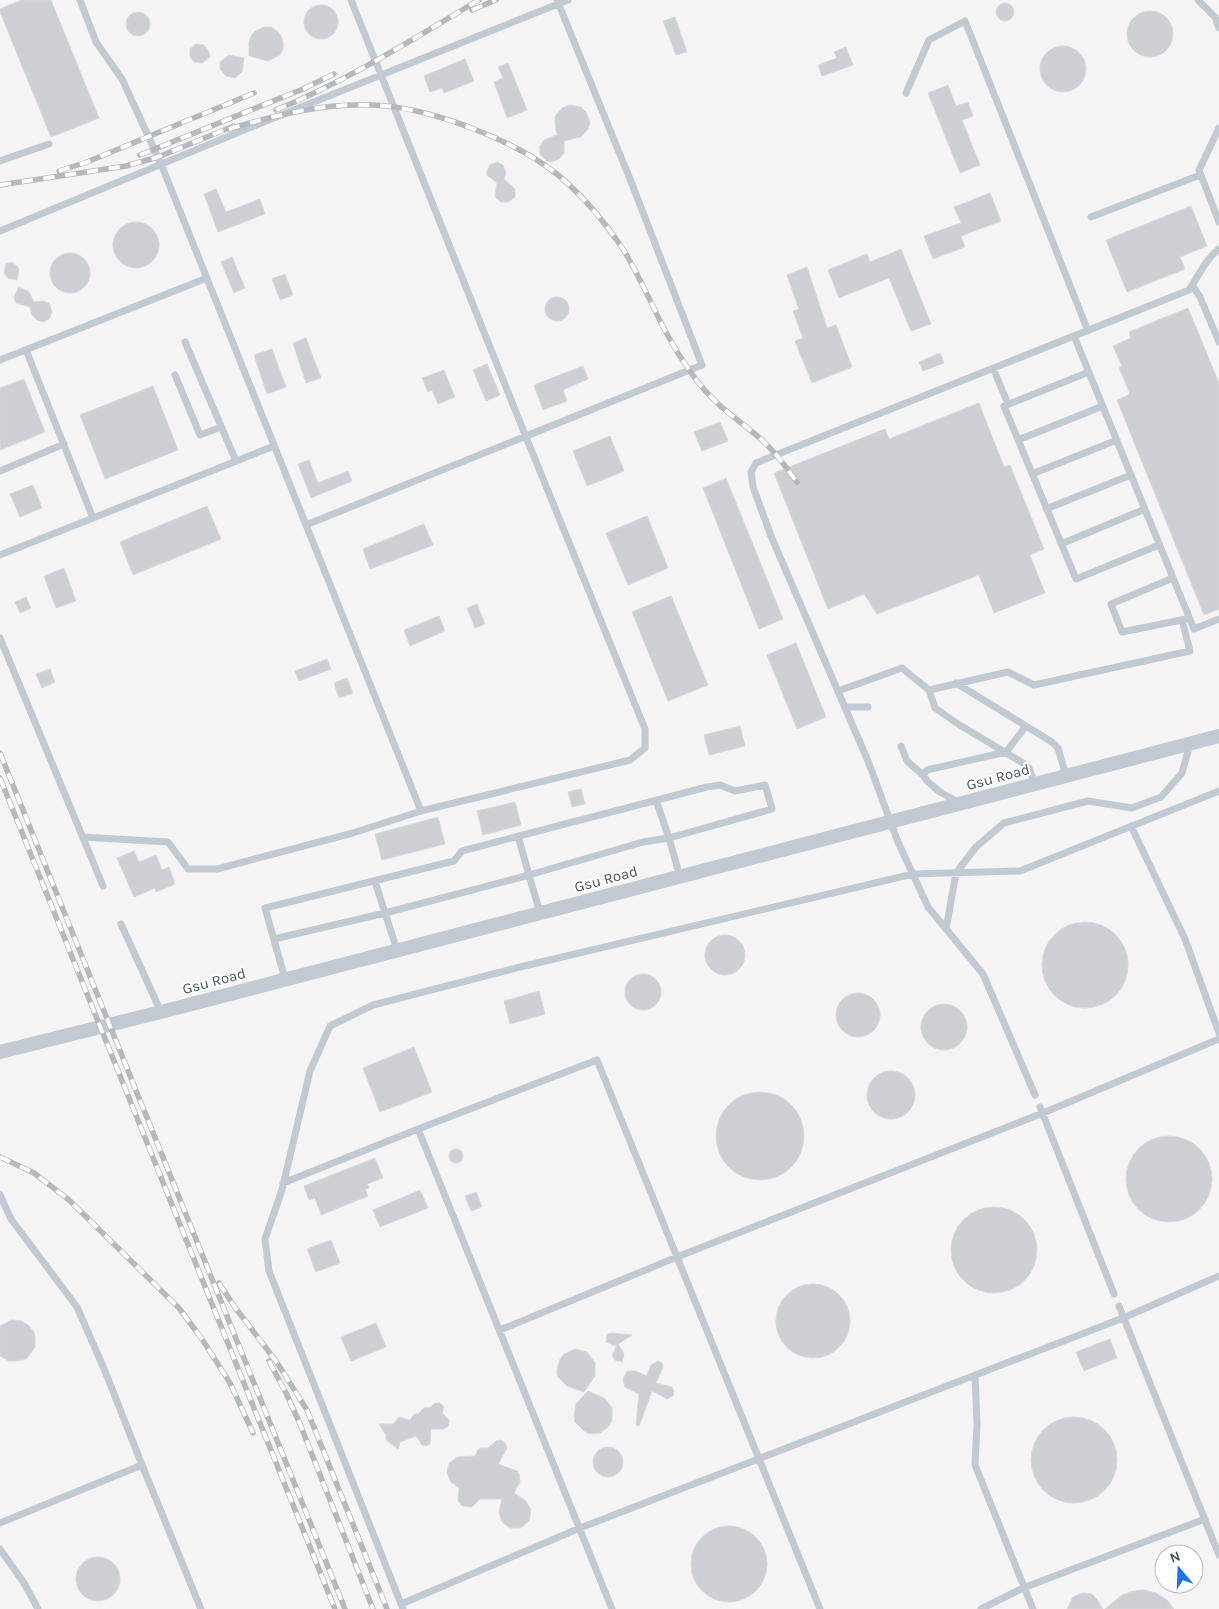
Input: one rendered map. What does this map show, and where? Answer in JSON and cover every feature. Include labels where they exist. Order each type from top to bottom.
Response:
[{"type":"street","name":"Gsu Road","points":[[0,1052],[1219,736]]},
{"type":"lane","points":[[80,0],[96,42],[122,79],[161,164],[421,810]]},
{"type":"lane","points":[[83,837],[168,842],[188,869],[217,869],[353,833],[421,810],[630,760],[645,748],[645,730],[351,0]]},
{"type":"lane","points":[[0,231],[558,2],[568,0]]},
{"type":"lane","points":[[1198,0],[1215,17],[1219,28]]},
{"type":"lane","points":[[306,525],[702,366],[630,179],[558,2]]},
{"type":"lane","points":[[906,93],[929,40],[965,21],[1088,331]]},
{"type":"lane","points":[[1219,128],[1198,170],[1219,222]]},
{"type":"lane","points":[[0,161],[49,144]]},
{"type":"lane","points":[[1091,217],[1200,175]]},
{"type":"lane","points":[[1035,1095],[983,974],[928,907],[891,822],[838,690],[771,536],[753,487],[751,472],[756,463],[1189,290],[1207,259],[1219,250]]},
{"type":"lane","points":[[0,360],[207,278]]},
{"type":"lane","points":[[1192,285],[1200,297],[1219,342]]},
{"type":"lane","points":[[929,690],[1008,672],[1034,685],[1190,651],[1186,619],[1173,578],[1074,336]]},
{"type":"lane","points":[[185,342],[236,461]]},
{"type":"lane","points":[[26,350],[93,518]]},
{"type":"lane","points":[[993,368],[1008,404]]},
{"type":"lane","points":[[1089,372],[1004,406],[1046,509],[1076,579],[1160,545]]},
{"type":"lane","points":[[175,375],[200,435],[222,427]]},
{"type":"lane","points":[[1018,440],[1103,406]]},
{"type":"lane","points":[[1032,474],[1117,440]]},
{"type":"lane","points":[[0,471],[64,444]]},
{"type":"lane","points":[[0,555],[274,446]]},
{"type":"lane","points":[[1046,509],[1131,475]]},
{"type":"lane","points":[[1061,544],[1145,508]]},
{"type":"lane","points":[[1173,578],[1111,604],[1122,632],[1186,619]]},
{"type":"lane","points":[[1186,619],[1194,629],[1219,620]]},
{"type":"lane","points":[[0,638],[104,886]]},
{"type":"lane","points":[[838,690],[902,668],[929,690],[936,708],[958,724],[1029,768],[1035,784]]},
{"type":"lane","points":[[956,683],[1052,742],[1058,748],[1066,776]]},
{"type":"lane","points":[[845,707],[868,707]]},
{"type":"lane","points":[[923,775],[926,770],[1006,752],[1026,726]]},
{"type":"lane","points":[[946,929],[956,873],[976,847],[1004,823],[1088,801],[1132,808],[1161,797],[1182,773],[1190,744]]},
{"type":"lane","points":[[901,746],[907,761],[927,781],[940,792],[960,804]]},
{"type":"lane","points":[[274,938],[386,913],[643,842],[669,838],[772,808],[765,784],[735,792],[720,785],[707,787],[462,851],[454,861],[265,908],[285,979]]},
{"type":"lane","points":[[1219,791],[1020,871],[913,874],[520,967],[373,1005],[330,1026],[310,1072],[284,1183],[264,1239],[269,1270],[402,1607],[580,1528],[1124,1318],[1219,1276]]},
{"type":"lane","points":[[656,800],[680,876]]},
{"type":"lane","points":[[1131,826],[1185,939],[1219,1032]]},
{"type":"lane","points":[[518,836],[540,913]]},
{"type":"lane","points":[[375,881],[397,950]]},
{"type":"lane","points":[[121,924],[160,1012]]},
{"type":"lane","points":[[500,1330],[1219,1039]]},
{"type":"lane","points":[[284,1183],[597,1060],[820,1609]]},
{"type":"lane","points":[[1041,1110],[1114,1294]]},
{"type":"lane","points":[[418,1129],[612,1609]]},
{"type":"lane","points":[[0,1195],[11,1218],[77,1307],[105,1370],[202,1609]]},
{"type":"lane","points":[[1119,1306],[1219,1555]]},
{"type":"lane","points":[[975,1375],[977,1424],[975,1466],[1033,1609]]},
{"type":"lane","points":[[0,1523],[142,1464]]},
{"type":"lane","points":[[982,1609],[1023,1588],[1205,1519]]},
{"type":"lane","points":[[0,1550],[24,1583],[38,1609]]},
{"type":"building","points":[[22,0],[51,0],[99,118],[51,137],[0,12],[0,9]]},
{"type":"building","points":[[1001,3],[1009,3],[1014,8],[1012,19],[1001,21],[996,16],[996,8]]},
{"type":"building","points":[[321,5],[333,10],[338,22],[333,34],[321,39],[309,34],[304,22],[309,10]]},
{"type":"building","points":[[1150,11],[1163,15],[1169,21],[1173,34],[1169,47],[1163,53],[1150,57],[1137,53],[1131,47],[1127,34],[1131,21],[1137,15]]},
{"type":"building","points":[[133,12],[143,12],[150,19],[150,29],[143,36],[133,36],[126,29],[126,19]]},
{"type":"building","points":[[675,17],[687,52],[676,55],[663,21]]},
{"type":"building","points":[[264,27],[271,27],[277,31],[283,42],[283,49],[280,55],[268,61],[249,56],[251,36],[255,31]]},
{"type":"building","points":[[196,44],[204,45],[208,50],[210,57],[202,63],[194,62],[190,57],[190,49]]},
{"type":"building","points":[[1063,46],[1076,50],[1082,56],[1086,69],[1082,82],[1076,88],[1063,92],[1050,88],[1044,82],[1040,69],[1044,56],[1050,50]]},
{"type":"building","points":[[846,47],[853,65],[822,76],[818,65],[837,58],[834,52]]},
{"type":"building","points":[[229,55],[244,58],[242,72],[235,78],[226,76],[220,69],[220,62]]},
{"type":"building","points":[[465,59],[474,81],[444,93],[442,88],[430,92],[424,76]]},
{"type":"building","points":[[508,63],[527,110],[507,118],[494,82],[503,78],[498,67]]},
{"type":"building","points":[[948,85],[956,106],[968,102],[973,116],[962,120],[980,165],[960,173],[928,93]]},
{"type":"building","points":[[570,105],[581,107],[586,112],[590,122],[588,129],[581,137],[564,141],[564,153],[559,159],[552,162],[547,161],[540,154],[540,146],[544,140],[557,135],[555,117],[562,108]]},
{"type":"building","points":[[497,162],[503,165],[506,173],[504,179],[515,189],[515,197],[508,202],[501,202],[496,198],[497,183],[487,175],[490,165]]},
{"type":"building","points":[[216,189],[226,212],[260,199],[265,214],[218,232],[204,194]]},
{"type":"building","points":[[990,193],[1001,221],[961,236],[965,247],[933,259],[924,236],[961,223],[954,207]]},
{"type":"building","points":[[1191,206],[1207,246],[1180,257],[1185,269],[1127,292],[1106,240]]},
{"type":"building","points":[[132,222],[140,222],[149,226],[155,232],[159,245],[155,258],[149,264],[140,268],[132,268],[123,264],[117,258],[113,249],[113,241],[117,232],[123,226]]},
{"type":"building","points":[[901,249],[931,324],[911,331],[889,278],[839,298],[828,270],[867,254],[870,262]]},
{"type":"building","points":[[74,253],[81,256],[87,262],[90,273],[89,281],[81,290],[74,293],[66,293],[59,290],[51,281],[50,269],[53,262],[62,254]]},
{"type":"building","points":[[232,257],[245,288],[234,293],[221,262]]},
{"type":"building","points":[[12,262],[19,268],[17,280],[8,278],[4,273],[6,264]]},
{"type":"building","points":[[807,267],[827,328],[836,325],[852,367],[812,383],[795,341],[803,338],[793,311],[799,309],[787,275]]},
{"type":"building","points":[[285,274],[293,295],[280,300],[272,279]]},
{"type":"building","points":[[19,287],[29,292],[34,302],[43,301],[49,303],[52,312],[49,319],[43,322],[37,320],[32,315],[30,307],[16,303],[14,297]]},
{"type":"building","points":[[557,297],[566,300],[569,309],[566,318],[557,321],[548,318],[545,309],[548,300]]},
{"type":"building","points":[[1188,308],[1219,383],[1219,609],[1204,615],[1117,400],[1130,394],[1119,367],[1122,366],[1113,346],[1131,338],[1129,332]]},
{"type":"building","points":[[306,338],[321,378],[306,383],[293,343]]},
{"type":"building","points":[[272,349],[286,387],[267,394],[254,355]]},
{"type":"building","points":[[940,353],[944,363],[923,371],[919,362]]},
{"type":"building","points":[[487,364],[500,395],[486,401],[473,370]]},
{"type":"building","points":[[583,366],[588,379],[563,390],[567,401],[543,410],[534,385]]},
{"type":"building","points":[[444,370],[455,397],[438,404],[432,390],[428,392],[422,378]]},
{"type":"building","points":[[24,379],[45,432],[0,450],[0,388]]},
{"type":"building","points":[[153,386],[178,450],[105,479],[80,415]]},
{"type":"building","points":[[979,403],[1004,467],[1010,465],[1044,549],[1030,555],[1045,593],[994,613],[979,575],[877,614],[864,594],[828,609],[774,473],[885,429],[889,439]]},
{"type":"building","points":[[720,422],[728,441],[702,451],[694,432]]},
{"type":"building","points":[[610,436],[624,471],[587,486],[573,451]]},
{"type":"building","points":[[309,460],[318,483],[348,471],[352,481],[311,498],[298,464]]},
{"type":"building","points":[[726,478],[783,619],[759,629],[703,488]]},
{"type":"building","points":[[33,485],[42,508],[20,517],[10,494]]},
{"type":"building","points":[[207,506],[221,539],[133,575],[120,542]]},
{"type":"building","points":[[647,516],[668,568],[628,585],[606,533]]},
{"type":"building","points":[[424,524],[433,545],[370,569],[363,549]]},
{"type":"building","points":[[64,568],[76,601],[56,608],[44,576]]},
{"type":"building","points":[[671,596],[708,685],[668,701],[632,612]]},
{"type":"building","points":[[26,597],[31,608],[20,613],[15,602]]},
{"type":"building","points":[[477,604],[485,624],[475,628],[467,608]]},
{"type":"building","points":[[439,616],[445,631],[410,646],[404,630]]},
{"type":"building","points":[[796,643],[826,717],[797,729],[767,655]]},
{"type":"building","points":[[327,659],[331,669],[299,681],[295,671]]},
{"type":"building","points":[[50,669],[55,682],[42,688],[36,674]]},
{"type":"building","points":[[347,678],[353,693],[339,698],[334,683]]},
{"type":"building","points":[[740,726],[745,746],[709,755],[704,735]]},
{"type":"building","points":[[581,789],[585,804],[572,807],[568,792]]},
{"type":"building","points":[[515,802],[521,825],[483,835],[477,811]]},
{"type":"building","points":[[438,817],[445,844],[382,860],[375,834]]},
{"type":"building","points":[[134,851],[139,862],[156,855],[162,870],[169,867],[175,884],[156,892],[155,888],[134,897],[117,858]]},
{"type":"building","points":[[1077,922],[1093,922],[1102,925],[1116,934],[1125,948],[1128,965],[1125,982],[1116,996],[1102,1005],[1093,1008],[1077,1008],[1061,1001],[1049,989],[1042,973],[1042,957],[1049,941],[1061,929]]},
{"type":"building","points":[[729,935],[736,938],[742,944],[745,955],[744,963],[736,972],[729,975],[721,975],[714,972],[706,963],[705,951],[708,944],[717,936]]},
{"type":"building","points":[[643,974],[650,975],[656,979],[660,985],[660,999],[656,1005],[650,1009],[643,1010],[636,1009],[630,1005],[626,999],[625,992],[626,985],[630,979],[636,975]]},
{"type":"building","points":[[539,991],[545,1014],[510,1024],[504,1001]]},
{"type":"building","points":[[862,993],[874,999],[879,1006],[879,1024],[874,1031],[867,1036],[854,1037],[846,1034],[839,1027],[836,1011],[839,1003],[846,996]]},
{"type":"building","points":[[944,1004],[957,1008],[963,1014],[967,1027],[963,1040],[957,1046],[944,1050],[931,1046],[925,1040],[921,1027],[925,1014],[931,1008]]},
{"type":"building","points":[[414,1047],[432,1092],[380,1112],[363,1068]]},
{"type":"building","points":[[891,1071],[900,1073],[908,1078],[913,1086],[915,1095],[913,1104],[908,1112],[900,1117],[891,1119],[882,1117],[874,1112],[869,1104],[867,1095],[869,1086],[874,1078],[882,1073]]},
{"type":"building","points":[[760,1092],[777,1096],[791,1105],[800,1119],[804,1136],[800,1153],[791,1167],[777,1176],[760,1180],[743,1176],[729,1167],[720,1153],[716,1136],[720,1119],[729,1105],[743,1096]]},
{"type":"building","points":[[1169,1136],[1186,1139],[1200,1148],[1209,1162],[1212,1179],[1209,1196],[1200,1210],[1186,1219],[1169,1222],[1152,1219],[1138,1210],[1129,1196],[1126,1179],[1129,1162],[1138,1148],[1152,1139]]},
{"type":"building","points":[[456,1149],[461,1151],[463,1156],[461,1161],[456,1163],[451,1161],[449,1156],[451,1151]]},
{"type":"building","points":[[375,1158],[383,1178],[367,1184],[369,1188],[365,1189],[368,1196],[321,1215],[315,1198],[309,1200],[304,1186]]},
{"type":"building","points":[[420,1190],[428,1208],[380,1227],[373,1210]]},
{"type":"building","points":[[476,1192],[482,1207],[471,1211],[465,1196]]},
{"type":"building","points":[[994,1207],[1011,1210],[1025,1219],[1034,1233],[1037,1250],[1034,1267],[1025,1281],[1011,1290],[994,1293],[977,1290],[963,1281],[954,1267],[951,1250],[954,1233],[963,1219],[977,1210]]},
{"type":"building","points":[[331,1240],[340,1263],[316,1272],[307,1249]]},
{"type":"building","points":[[806,1284],[820,1284],[834,1290],[844,1300],[850,1314],[848,1335],[834,1352],[820,1358],[806,1358],[792,1352],[782,1342],[776,1328],[776,1314],[782,1300],[792,1290]]},
{"type":"building","points":[[12,1320],[21,1321],[34,1332],[35,1347],[26,1359],[9,1361],[0,1356],[0,1326]]},
{"type":"building","points":[[376,1323],[386,1347],[351,1361],[341,1337]]},
{"type":"building","points":[[607,1334],[632,1335],[618,1344],[624,1354],[622,1362],[615,1360],[612,1356],[617,1345],[606,1342]]},
{"type":"building","points":[[1110,1339],[1117,1358],[1084,1371],[1076,1352]]},
{"type":"building","points":[[575,1349],[587,1352],[595,1363],[595,1376],[584,1392],[567,1386],[558,1377],[557,1371],[560,1359],[564,1354]]},
{"type":"building","points":[[658,1361],[662,1363],[663,1367],[656,1383],[672,1387],[674,1391],[673,1396],[667,1399],[652,1391],[639,1426],[636,1425],[639,1394],[625,1387],[623,1379],[627,1371],[635,1371],[647,1376],[651,1365]]},
{"type":"building","points":[[588,1391],[604,1398],[612,1408],[612,1421],[600,1433],[590,1434],[575,1422],[576,1404]]},
{"type":"building","points":[[435,1403],[440,1403],[444,1407],[442,1413],[449,1420],[449,1423],[444,1429],[431,1429],[430,1444],[422,1445],[416,1436],[400,1442],[398,1449],[386,1440],[386,1435],[379,1424],[393,1424],[399,1417],[410,1420],[414,1414],[418,1414],[424,1408],[431,1407]]},
{"type":"building","points":[[1074,1417],[1090,1420],[1098,1424],[1110,1436],[1114,1444],[1117,1460],[1114,1476],[1110,1484],[1098,1496],[1090,1500],[1074,1503],[1058,1500],[1050,1496],[1038,1484],[1034,1476],[1031,1460],[1034,1444],[1038,1436],[1050,1424],[1058,1420]]},
{"type":"building","points":[[501,1440],[507,1448],[498,1464],[517,1471],[520,1482],[514,1493],[526,1501],[531,1510],[529,1521],[521,1528],[510,1528],[502,1522],[499,1512],[502,1499],[480,1499],[472,1507],[462,1506],[458,1501],[459,1488],[451,1482],[447,1473],[449,1463],[457,1457],[475,1456],[480,1448],[488,1448],[496,1441]]},
{"type":"building","points":[[608,1447],[619,1451],[623,1462],[619,1473],[608,1477],[597,1473],[593,1462],[597,1451]]},
{"type":"building","points":[[729,1526],[743,1529],[756,1537],[764,1550],[767,1564],[764,1578],[756,1591],[743,1599],[729,1602],[715,1599],[702,1591],[694,1578],[691,1564],[694,1550],[702,1537],[715,1529]]},
{"type":"building","points":[[102,1557],[114,1563],[119,1570],[119,1588],[114,1595],[107,1600],[94,1601],[86,1598],[79,1591],[76,1575],[79,1567],[86,1560]]},
{"type":"building","points":[[1144,1590],[1158,1594],[1167,1600],[1174,1609],[1105,1609],[1122,1595]]},
{"type":"building","points":[[1082,1593],[1092,1594],[1103,1609],[1067,1609],[1073,1597]]},
{"type":"railway","points":[[276,110],[354,73],[479,0]]},
{"type":"railway","points":[[472,10],[496,0]]},
{"type":"railway","points":[[140,155],[303,89],[334,74]]},
{"type":"railway","points":[[59,171],[87,162],[254,93]]},
{"type":"railway","points":[[229,129],[264,119],[318,108],[355,105],[395,107],[445,119],[470,128],[495,138],[540,162],[576,191],[616,239],[632,264],[678,354],[700,385],[720,406],[770,448],[797,482]]},
{"type":"railway","points":[[0,185],[126,166],[158,157],[234,126]]},
{"type":"railway","points":[[0,753],[345,1609]]},
{"type":"railway","points":[[0,778],[335,1609]]},
{"type":"railway","points":[[0,1157],[34,1173],[69,1200],[179,1308],[202,1339],[230,1383],[253,1433]]},
{"type":"railway","points":[[219,1283],[276,1361],[307,1410],[387,1609]]},
{"type":"railway","points":[[269,1361],[300,1424],[373,1609]]}]
